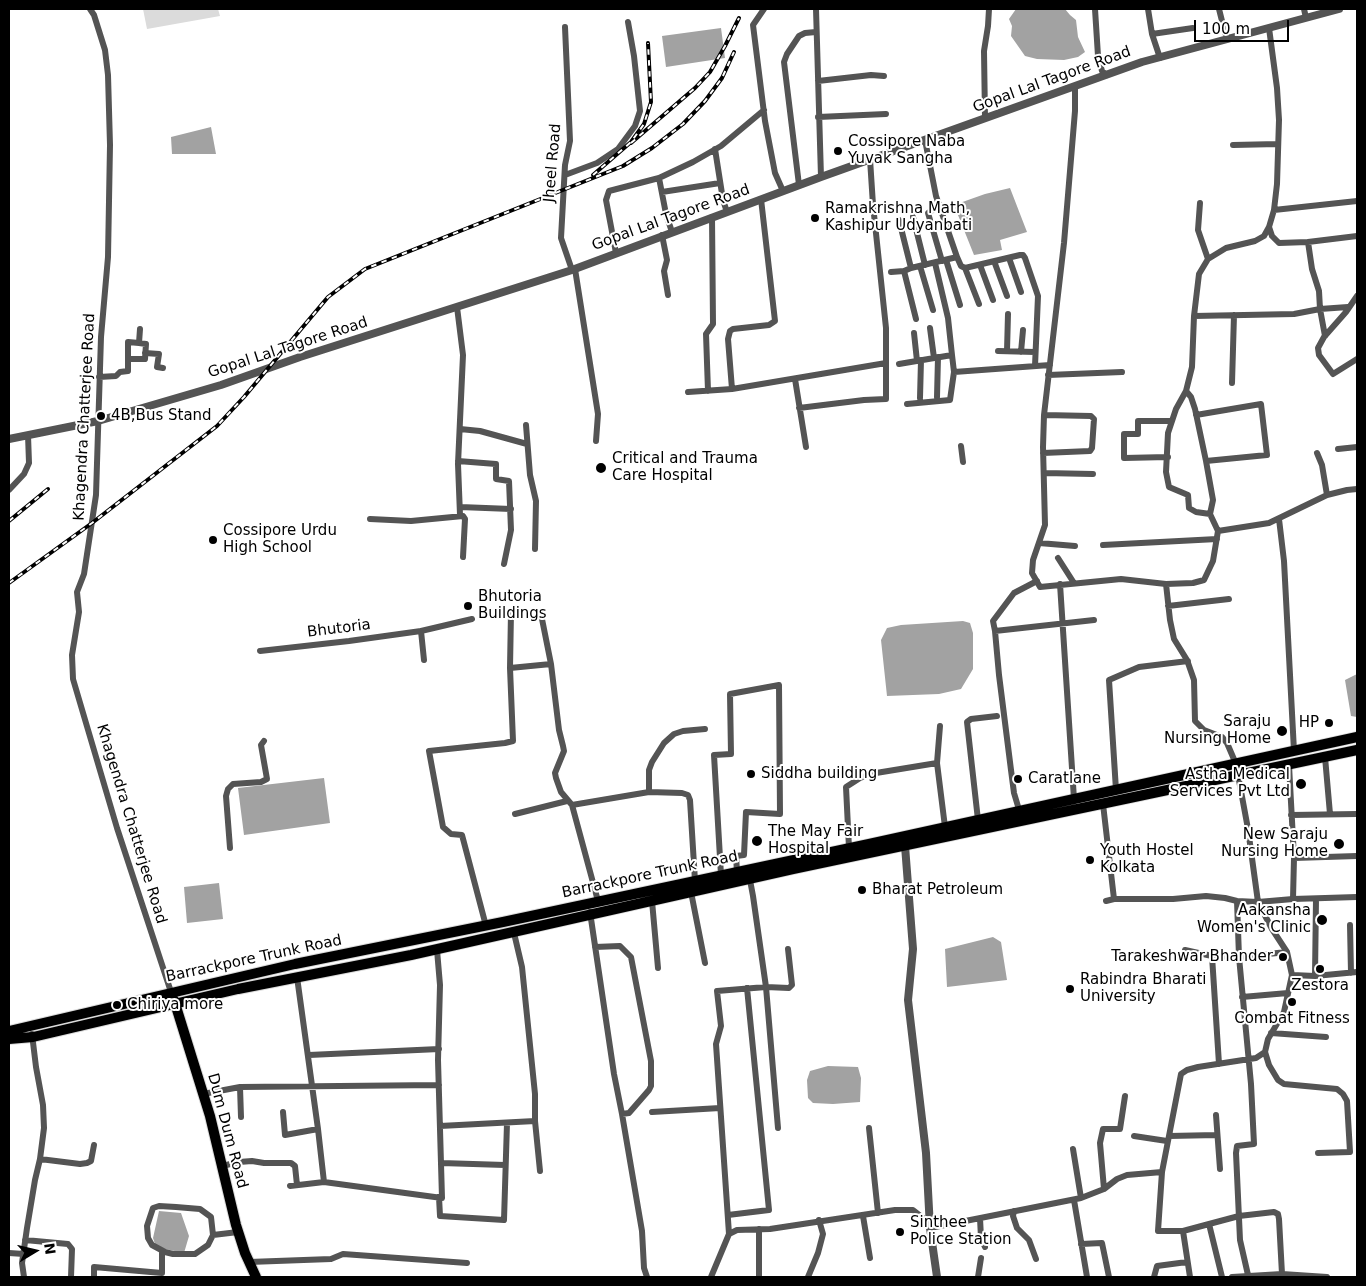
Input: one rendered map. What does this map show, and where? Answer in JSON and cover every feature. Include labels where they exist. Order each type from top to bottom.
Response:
[{"type":"main road","name":"Barrackpore Trunk Road","points":[[9,1040],[33,1038],[297,976],[437,950],[793,869],[905,846],[1020,816],[1074,799],[1357,737]]},
{"type":"main road","name":"Barrackpore Trunk Road","points":[[9,1031],[171,992],[978,820],[1103,804],[1357,750]]},
{"type":"main road","points":[[402,943],[404,957]]},
{"type":"main road","name":"Dum Dum Road","points":[[171,992],[210,1116],[238,1232],[256,1277]]},
{"type":"street","name":"Khagendra Chatterjee Road","points":[[90,9],[94,15],[105,50],[108,85],[110,145],[108,256],[101,337],[96,495],[84,574],[77,592],[78,615],[72,655],[73,679],[117,828],[171,992]]},
{"type":"street","points":[[764,9],[754,25],[764,110],[775,173],[783,191]]},
{"type":"street","points":[[816,9],[821,177]]},
{"type":"street","points":[[985,118],[984,51],[989,9]]},
{"type":"street","points":[[1095,9],[1098,56],[1102,71],[1107,75]]},
{"type":"street","points":[[1148,9],[1152,34],[1160,58]]},
{"type":"street","points":[[1219,9],[1225,33],[1229,39]]},
{"type":"street","points":[[1304,9],[1306,18]]},
{"type":"street","name":"Gopal Lal Tagore Road","points":[[9,440],[98,421],[220,385],[300,357],[574,269],[799,185],[1142,62],[1339,9]]},
{"type":"street","points":[[564,175],[597,163],[618,149],[635,126],[640,111],[628,22]]},
{"type":"street","name":"Jheel Road","points":[[565,27],[570,141],[564,175],[561,238],[574,269],[598,414],[596,441]]},
{"type":"street","points":[[1152,34],[1193,28]]},
{"type":"street","points":[[1210,514],[1196,512],[1189,508],[1188,494],[1168,487],[1166,472],[1168,433],[1176,409],[1186,392],[1192,367],[1194,316],[1199,274],[1208,259],[1226,248],[1261,238],[1269,227],[1274,210],[1277,184],[1278,88],[1269,28]]},
{"type":"street","points":[[799,185],[784,62],[799,36],[805,33],[816,32]]},
{"type":"street","points":[[818,81],[871,75],[884,76]]},
{"type":"street","points":[[1075,86],[1075,111],[1064,243],[1044,414],[1045,526],[1033,560],[1032,573],[1040,587],[1121,580],[1166,584],[1204,580],[1213,561],[1218,531],[1210,514],[1213,500],[1196,415],[1191,397],[1186,392]]},
{"type":"street","points":[[616,253],[606,200],[609,191],[659,178],[714,149],[734,136],[764,110]]},
{"type":"street","points":[[818,117],[886,114]]},
{"type":"street","points":[[925,140],[940,205],[957,257],[962,266],[966,268],[980,304]]},
{"type":"street","points":[[1233,145],[1278,144]]},
{"type":"street","points":[[714,149],[727,212]]},
{"type":"street","points":[[799,408],[886,399],[886,328],[870,160]]},
{"type":"street","points":[[659,178],[672,232]]},
{"type":"street","points":[[662,192],[720,183]]},
{"type":"street","points":[[732,389],[728,339],[730,331],[733,328],[769,325],[775,321],[761,199]]},
{"type":"street","points":[[1274,210],[1357,201]]},
{"type":"street","points":[[1200,203],[1198,230],[1208,259]]},
{"type":"street","points":[[907,404],[950,400],[954,372],[948,318],[941,261],[928,213],[940,205]]},
{"type":"street","points":[[708,391],[706,334],[713,324],[712,217]]},
{"type":"street","points":[[913,218],[933,310]]},
{"type":"street","points":[[899,220],[916,319]]},
{"type":"street","points":[[1269,227],[1272,236],[1278,243],[1308,242],[1357,236]]},
{"type":"street","points":[[662,235],[667,260],[664,271],[668,295]]},
{"type":"street","points":[[1308,242],[1312,269],[1319,291],[1325,336]]},
{"type":"street","points":[[966,268],[1023,255],[1038,296],[1035,366]]},
{"type":"street","points":[[891,272],[957,257]]},
{"type":"street","points":[[1009,258],[1021,292]]},
{"type":"street","points":[[941,261],[960,305]]},
{"type":"street","points":[[994,261],[1007,296]]},
{"type":"street","points":[[980,265],[993,300]]},
{"type":"street","points":[[1357,296],[1325,336],[1318,348],[1319,355],[1333,374],[1357,359]]},
{"type":"street","points":[[457,307],[463,355],[458,461],[460,515]]},
{"type":"street","points":[[1194,316],[1294,314],[1320,309],[1348,307]]},
{"type":"street","points":[[1007,351],[1008,314]]},
{"type":"street","points":[[1232,384],[1234,315]]},
{"type":"street","points":[[930,328],[936,358],[937,397]]},
{"type":"street","points":[[139,343],[140,329]]},
{"type":"street","points":[[1021,352],[1023,330]]},
{"type":"street","points":[[914,333],[919,361],[920,398]]},
{"type":"street","points":[[99,377],[116,376],[120,372],[128,371],[128,359],[128,342],[146,344],[145,360],[128,359]]},
{"type":"street","points":[[998,351],[1035,352]]},
{"type":"street","points":[[145,353],[159,354],[156,367],[163,368]]},
{"type":"street","points":[[900,364],[952,355]]},
{"type":"street","points":[[688,392],[732,389],[886,364]]},
{"type":"street","points":[[954,372],[1050,365]]},
{"type":"street","points":[[1048,375],[1122,372]]},
{"type":"street","points":[[795,379],[806,446]]},
{"type":"street","points":[[1196,415],[1261,404],[1268,455],[1206,461]]},
{"type":"street","points":[[1043,453],[1090,451],[1092,448],[1094,419],[1091,416],[1044,414]]},
{"type":"street","points":[[1168,457],[1124,458],[1124,434],[1138,434],[1138,421],[1172,421]]},
{"type":"street","points":[[526,425],[530,475],[536,501],[535,549]]},
{"type":"street","points":[[460,428],[480,431],[527,444]]},
{"type":"street","points":[[9,490],[24,474],[29,463],[28,435]]},
{"type":"street","points":[[961,446],[963,462]]},
{"type":"street","points":[[1338,449],[1357,447]]},
{"type":"street","points":[[1317,453],[1322,465],[1328,495]]},
{"type":"street","points":[[458,461],[496,464],[496,479],[509,481],[510,530],[504,564]]},
{"type":"street","points":[[1044,473],[1093,474]]},
{"type":"street","points":[[1218,531],[1269,522],[1328,495],[1347,490],[1357,490]]},
{"type":"street","points":[[460,507],[511,509]]},
{"type":"street","points":[[370,519],[411,521],[464,516],[463,557]]},
{"type":"street","points":[[1279,519],[1284,561],[1294,751]]},
{"type":"street","points":[[1103,545],[1217,539]]},
{"type":"street","points":[[1039,543],[1076,546]]},
{"type":"street","points":[[1058,558],[1074,583]]},
{"type":"street","points":[[1020,816],[1014,793],[1008,750],[993,621],[1014,593],[1037,581]]},
{"type":"street","points":[[1060,584],[1074,799]]},
{"type":"street","points":[[1166,584],[1174,639],[1188,662],[1194,680],[1195,720],[1204,730],[1222,737],[1227,743],[1236,764],[1258,902],[1268,923],[1287,952],[1292,975],[1284,1012],[1271,1033],[1265,1052],[1261,1056],[1248,1060],[1186,1070],[1181,1074],[1162,1172],[1158,1231],[1183,1231],[1239,1216],[1274,1212],[1278,1214],[1279,1219],[1282,1274]]},
{"type":"street","points":[[1168,606],[1229,599]]},
{"type":"street","points":[[486,926],[462,835],[451,834],[443,828],[429,751],[513,741],[510,668],[511,612]]},
{"type":"street","points":[[541,614],[551,664],[559,730],[564,751],[555,773],[561,792],[570,803],[593,902],[591,915],[595,947],[614,1074],[642,1231],[644,1268],[647,1277]]},
{"type":"street","name":"Bhutoria","points":[[260,651],[349,642],[420,631],[472,619]]},
{"type":"street","points":[[995,631],[1094,620]]},
{"type":"street","points":[[420,631],[424,660]]},
{"type":"street","points":[[1116,790],[1109,680],[1139,667],[1188,662]]},
{"type":"street","points":[[510,668],[551,664]]},
{"type":"street","points":[[720,875],[714,756],[731,754],[730,694],[779,685],[780,814],[746,812],[744,855],[736,856],[739,871],[750,880],[766,987],[778,1128]]},
{"type":"street","points":[[978,820],[968,722],[971,719],[996,716]]},
{"type":"street","points":[[940,726],[937,763],[945,827]]},
{"type":"street","points":[[649,792],[649,770],[664,743],[674,734],[683,731],[705,729]]},
{"type":"street","points":[[230,848],[226,796],[228,789],[233,784],[261,782],[267,778],[261,745],[264,741]]},
{"type":"street","points":[[1325,757],[1330,814]]},
{"type":"street","points":[[849,848],[846,787],[860,778],[876,773],[937,763]]},
{"type":"street","points":[[1289,765],[1294,858],[1293,899]]},
{"type":"street","points":[[515,814],[570,803],[649,792],[682,793],[688,795],[690,800],[695,881]]},
{"type":"street","points":[[1103,804],[1114,899]]},
{"type":"street","points":[[1291,815],[1357,814]]},
{"type":"street","points":[[905,846],[913,950],[908,1000],[926,1153],[930,1228],[937,1277]]},
{"type":"street","points":[[1294,858],[1357,856]]},
{"type":"street","points":[[691,892],[705,963]]},
{"type":"street","points":[[1106,901],[1114,899],[1173,899],[1206,896],[1225,898],[1237,902],[1258,902],[1357,897]]},
{"type":"street","points":[[1315,976],[1316,899]]},
{"type":"street","points":[[652,901],[658,968]]},
{"type":"street","points":[[1237,902],[1239,957],[1251,1084],[1254,1144],[1237,1146],[1240,1240],[1248,1275]]},
{"type":"street","points":[[1292,975],[1315,976],[1354,972],[1350,924]]},
{"type":"street","points":[[514,933],[522,967],[540,1171]]},
{"type":"street","points":[[595,947],[620,946],[631,957],[651,1061],[651,1086],[649,1090],[629,1113],[622,1114]]},
{"type":"street","points":[[711,1277],[729,1234],[716,1044],[721,1026],[716,991],[791,987],[788,948]]},
{"type":"street","points":[[437,950],[440,985],[438,1049],[442,1198],[440,1198],[440,1216],[502,1221],[505,1217],[507,1123]]},
{"type":"street","points":[[1185,950],[1212,956],[1239,957],[1287,952]]},
{"type":"street","points":[[1212,956],[1219,1064]]},
{"type":"street","points":[[297,976],[309,1055],[311,1086],[324,1182]]},
{"type":"street","points":[[728,1215],[769,1210],[747,988]]},
{"type":"street","points":[[1242,997],[1288,993]]},
{"type":"street","points":[[24,1277],[22,1263],[25,1240],[44,1128],[43,1105],[31,1026]]},
{"type":"street","points":[[1271,1033],[1326,1037]]},
{"type":"street","points":[[309,1055],[438,1049]]},
{"type":"street","points":[[1265,1052],[1276,1077],[1281,1082],[1337,1089],[1346,1097],[1350,1152],[1318,1153]]},
{"type":"street","points":[[203,1094],[240,1087],[439,1085]]},
{"type":"street","points":[[240,1087],[241,1116]]},
{"type":"street","points":[[1104,1189],[1100,1143],[1103,1129],[1120,1129],[1125,1096]]},
{"type":"street","points":[[652,1112],[720,1108]]},
{"type":"street","points":[[283,1112],[285,1135],[318,1129]]},
{"type":"street","points":[[1216,1115],[1220,1169]]},
{"type":"street","points":[[440,1126],[535,1120]]},
{"type":"street","points":[[869,1128],[878,1213]]},
{"type":"street","points":[[1134,1136],[1168,1139],[1217,1136]]},
{"type":"street","points":[[40,1158],[80,1164],[86,1163],[91,1161],[94,1145]]},
{"type":"street","points":[[1073,1148],[1081,1244],[1087,1277]]},
{"type":"street","points":[[222,1166],[245,1161],[292,1163],[296,1166],[293,1185],[324,1182],[440,1198]]},
{"type":"street","points":[[441,1163],[505,1165]]},
{"type":"street","points":[[930,1228],[1014,1210],[1078,1199],[1104,1189],[1127,1175],[1162,1172]]},
{"type":"street","points":[[156,1207],[200,1209],[211,1217],[213,1235],[208,1245],[195,1254],[173,1254],[162,1251],[152,1245],[148,1238],[147,1226],[153,1208],[156,1207]]},
{"type":"street","points":[[729,1234],[737,1230],[863,1216],[894,1210],[914,1210],[930,1228]]},
{"type":"street","points":[[1014,1210],[1013,1216],[1017,1228],[1029,1240],[1036,1259]]},
{"type":"street","points":[[863,1216],[870,1258]]},
{"type":"street","points":[[980,1218],[981,1238],[985,1246]]},
{"type":"street","points":[[808,1277],[818,1253],[823,1234],[819,1220]]},
{"type":"street","points":[[1209,1224],[1222,1277]]},
{"type":"street","points":[[758,1229],[759,1277]]},
{"type":"street","points":[[1183,1231],[1190,1277]]},
{"type":"street","points":[[213,1235],[238,1232]]},
{"type":"street","points":[[25,1240],[68,1244],[72,1249],[71,1277]]},
{"type":"street","points":[[1081,1244],[1102,1243],[1108,1277]]},
{"type":"street","points":[[94,1277],[94,1266],[162,1273],[162,1251]]},
{"type":"street","points":[[9,1253],[24,1254]]},
{"type":"street","points":[[249,1262],[331,1260],[343,1254],[467,1263]]},
{"type":"street","points":[[978,1277],[980,1258]]},
{"type":"street","points":[[1154,1277],[1156,1266],[1188,1262]]},
{"type":"street","points":[[1232,1277],[1282,1274],[1327,1277]]},
{"type":"shaded area","points":[[143,9],[218,9],[220,16],[147,29]]},
{"type":"shaded area","points":[[1016,9],[1065,9],[1076,20],[1078,37],[1085,52],[1078,57],[1064,60],[1037,59],[1025,56],[1011,36],[1012,26],[1009,19]]},
{"type":"shaded area","points":[[721,28],[725,58],[666,67],[662,36]]},
{"type":"shaded area","points":[[211,127],[216,154],[172,154],[171,137]]},
{"type":"shaded area","points":[[1010,188],[1027,232],[1000,240],[1002,250],[974,255],[954,205],[985,194]]},
{"type":"shaded area","points":[[963,621],[970,623],[973,633],[973,669],[961,689],[939,694],[887,696],[881,640],[887,628],[901,625]]},
{"type":"shaded area","points":[[1357,674],[1357,717],[1351,716],[1345,680]]},
{"type":"shaded area","points":[[324,778],[330,823],[244,835],[238,788]]},
{"type":"shaded area","points":[[219,883],[223,919],[187,923],[184,887]]},
{"type":"shaded area","points":[[993,937],[1001,942],[1007,980],[947,987],[945,949]]},
{"type":"shaded area","points":[[828,1066],[858,1067],[861,1078],[860,1102],[813,1103],[808,1098],[807,1080],[810,1071]]},
{"type":"shaded area","points":[[159,1211],[181,1213],[189,1236],[184,1253],[156,1247],[153,1238]]},
{"type":"railway","points":[[631,143],[695,88],[710,72],[739,18]]},
{"type":"railway","points":[[593,175],[631,142],[644,124],[651,102],[648,43]]},
{"type":"railway","points":[[9,583],[92,523],[217,426],[244,397],[328,297],[365,269],[623,166],[652,148],[683,124],[705,101],[722,78],[734,52]]},
{"type":"railway","points":[[9,521],[48,489]]},
{"type":"place","name":"Cossipore Naba Yuvak Sangha","points":[[838,151]]},
{"type":"place","name":"Ramakrishna Math, Kashipur Udyanbati","points":[[815,218]]},
{"type":"place","name":"4B,Bus Stand","points":[[101,416]]},
{"type":"place","name":"Critical and Trauma Care Hospital","points":[[601,468]]},
{"type":"place","name":"Cossipore Urdu High School","points":[[213,540]]},
{"type":"place","name":"Bhutoria Buildings","points":[[468,606]]},
{"type":"place","name":"HP","points":[[1329,723]]},
{"type":"place","name":"Saraju Nursing Home","points":[[1282,731]]},
{"type":"place","name":"Siddha building","points":[[751,774]]},
{"type":"place","name":"Caratlane","points":[[1018,779]]},
{"type":"place","name":"Astha Medical Services Pvt Ltd","points":[[1301,784]]},
{"type":"place","name":"The May Fair Hospital","points":[[757,841]]},
{"type":"place","name":"New Saraju Nursing Home","points":[[1339,844]]},
{"type":"place","name":"Youth Hostel Kolkata","points":[[1090,860]]},
{"type":"place","name":"Bharat Petroleum","points":[[862,890]]},
{"type":"place","name":"Aakansha Women's Clinic","points":[[1322,920]]},
{"type":"place","name":"Tarakeshwar Bhander","points":[[1283,957]]},
{"type":"place","name":"Zestora","points":[[1320,969]]},
{"type":"place","name":"Rabindra Bharati University","points":[[1070,989]]},
{"type":"place","name":"Combat Fitness","points":[[1292,1002]]},
{"type":"place","name":"Chiriya more","points":[[117,1005]]},
{"type":"place","name":"Sinthee Police Station","points":[[900,1232]]}]
